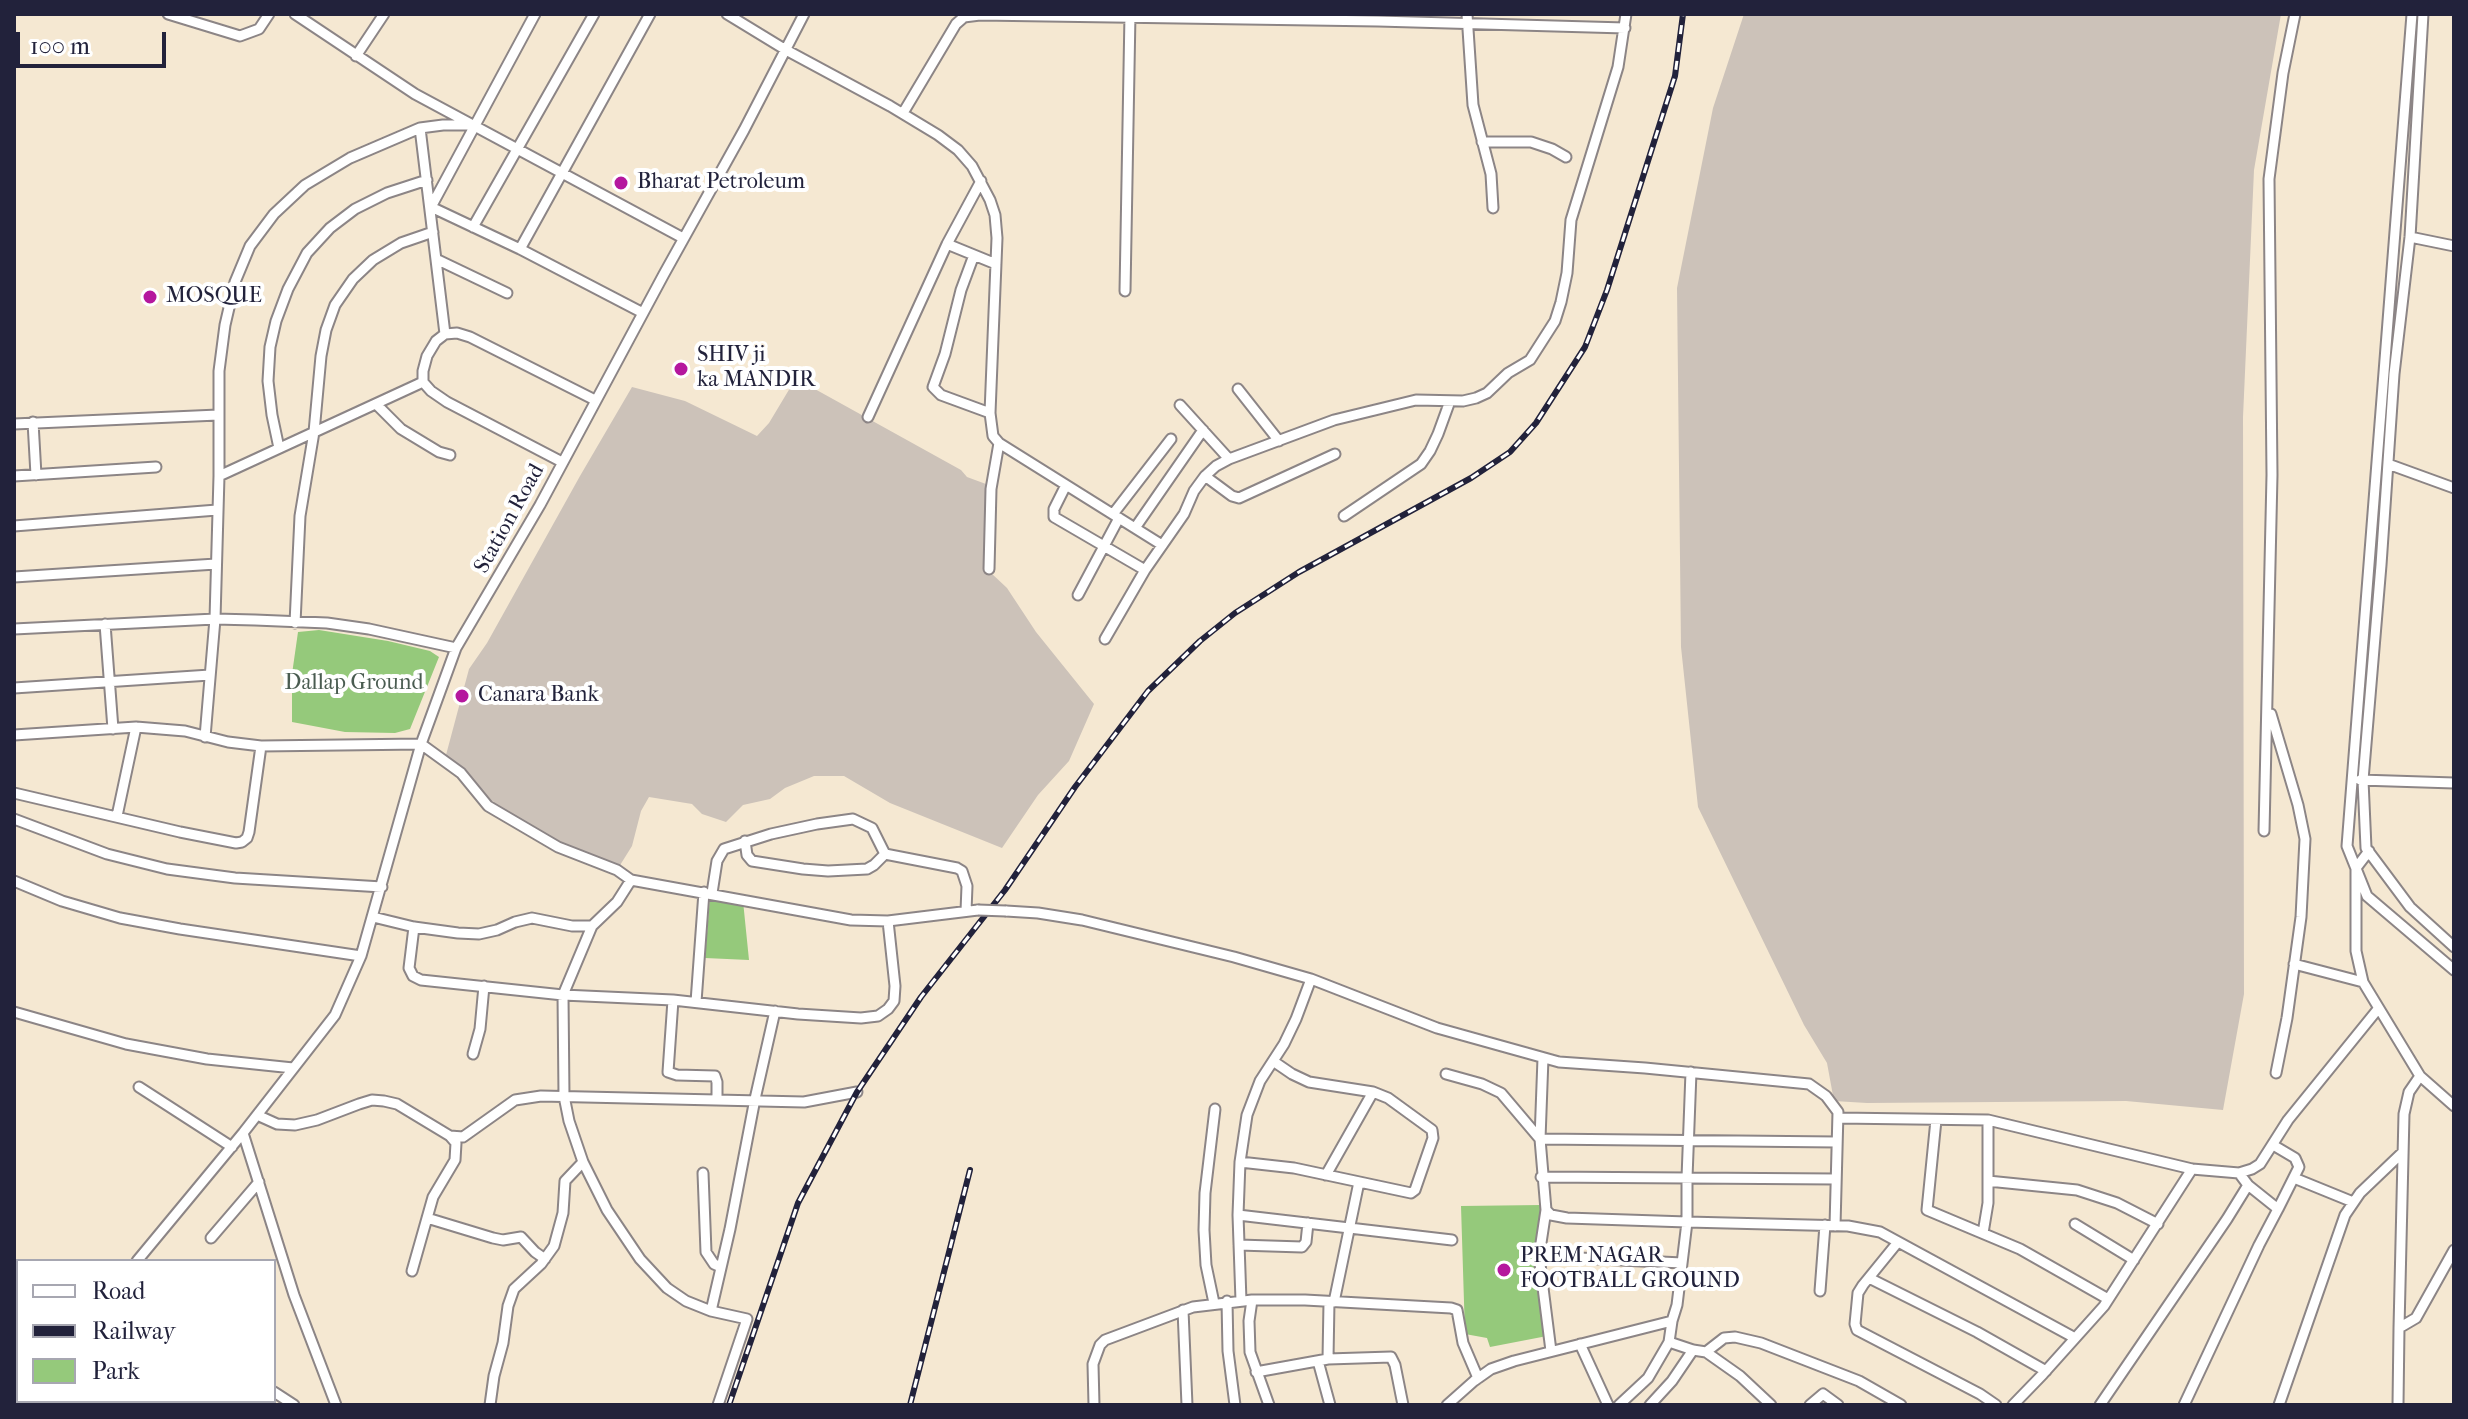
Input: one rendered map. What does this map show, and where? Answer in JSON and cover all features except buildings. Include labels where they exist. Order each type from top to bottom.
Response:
[{"type":"street","points":[[168,14],[240,36],[259,29],[269,14]]},
{"type":"street","points":[[295,14],[415,94],[683,238]]},
{"type":"street","points":[[356,56],[384,14]]},
{"type":"street","points":[[431,207],[535,14]]},
{"type":"street","points":[[473,227],[594,14]]},
{"type":"street","points":[[520,249],[650,14]]},
{"type":"street","points":[[727,14],[786,50],[903,113],[958,150],[981,181],[995,215],[990,413],[993,436],[999,443],[1162,545]]},
{"type":"street","name":"Station Road","points":[[139,1259],[232,1147],[335,1015],[361,956],[421,744],[456,648],[540,505],[804,14]]},
{"type":"street","points":[[1105,639],[1145,570],[1184,514],[1194,491],[1205,476],[1229,459],[1334,420],[1399,403],[1476,398],[1530,360],[1555,321],[1567,273],[1571,220],[1618,67],[1626,14]]},
{"type":"street","points":[[2264,831],[2272,475],[2269,179],[2283,73],[2295,14]]},
{"type":"street","points":[[2412,14],[2358,780],[2366,848],[2410,907],[2454,947]]},
{"type":"street","points":[[2423,14],[2410,237],[2394,374],[2358,780],[2347,846],[2367,896],[2454,970]]},
{"type":"street","points":[[903,113],[950,33],[964,17],[980,15],[1467,19],[1625,28]]},
{"type":"street","points":[[1125,291],[1130,15]]},
{"type":"street","points":[[1467,19],[1473,105],[1491,174],[1493,208]]},
{"type":"street","points":[[205,737],[215,619],[219,371],[235,282],[250,246],[274,214],[305,185],[350,158],[420,128],[474,125]]},
{"type":"street","points":[[420,128],[445,334]]},
{"type":"street","points":[[1482,142],[1531,142],[1566,157]]},
{"type":"street","points":[[279,448],[269,392],[270,347],[288,289],[307,253],[330,228],[355,209],[387,193],[427,180]]},
{"type":"street","points":[[868,417],[947,244],[981,181]]},
{"type":"street","points":[[431,207],[643,313]]},
{"type":"street","points":[[295,623],[300,516],[326,330],[335,305],[353,279],[373,260],[401,243],[433,232]]},
{"type":"street","points":[[2410,237],[2454,246]]},
{"type":"street","points":[[947,244],[996,264]]},
{"type":"street","points":[[974,255],[933,387],[941,395],[990,413]]},
{"type":"street","points":[[436,259],[507,293]]},
{"type":"street","points":[[562,462],[431,391],[423,382],[427,356],[436,341],[445,334],[457,333],[595,400]]},
{"type":"street","points":[[219,476],[423,382]]},
{"type":"street","points":[[1238,389],[1279,441]]},
{"type":"street","points":[[1344,516],[1421,464],[1438,434],[1450,401]]},
{"type":"street","points":[[376,404],[401,429],[439,452],[450,455]]},
{"type":"street","points":[[1180,405],[1229,459]]},
{"type":"street","points":[[14,424],[218,415]]},
{"type":"street","points":[[33,422],[36,475]]},
{"type":"street","points":[[1135,528],[1203,430]]},
{"type":"street","points":[[1078,595],[1104,547],[1116,516],[1171,439]]},
{"type":"street","points":[[989,569],[991,489],[999,443]]},
{"type":"street","points":[[1205,476],[1239,498],[1335,454]]},
{"type":"street","points":[[2388,464],[2454,488]]},
{"type":"street","points":[[14,476],[156,467]]},
{"type":"street","points":[[1066,485],[1054,509],[1054,517],[1145,570]]},
{"type":"street","points":[[14,526],[217,510]]},
{"type":"street","points":[[14,577],[216,564]]},
{"type":"street","points":[[14,629],[215,619],[327,623],[456,648]]},
{"type":"street","points":[[105,624],[113,729]]},
{"type":"street","points":[[14,688],[210,675]]},
{"type":"street","points":[[2267,703],[2298,805],[2305,839],[2301,917],[2276,1073]]},
{"type":"street","points":[[117,816],[136,727]]},
{"type":"street","points":[[14,735],[136,727],[164,728],[261,746],[421,744],[461,773],[488,806],[558,847],[617,870],[631,880],[851,920],[888,921],[978,910],[1038,913],[1082,920],[1311,979],[1437,1028],[1559,1062],[1809,1084],[1826,1096],[1838,1112],[1836,1179],[1820,1291]]},
{"type":"street","points":[[14,793],[180,832],[242,842],[249,832],[261,746]]},
{"type":"street","points":[[2358,780],[2454,783]]},
{"type":"street","points":[[14,819],[107,854],[167,869],[235,878],[382,887]]},
{"type":"street","points":[[696,1002],[708,892],[719,855],[724,849],[817,824],[853,819],[872,828],[885,854]]},
{"type":"street","points":[[745,841],[747,855],[752,861],[803,869],[867,869],[885,854]]},
{"type":"street","points":[[2369,851],[2356,868],[2356,951],[2363,982],[2420,1076],[2454,1106]]},
{"type":"street","points":[[885,854],[962,871],[967,886],[966,911]]},
{"type":"street","points":[[631,880],[617,902],[592,926],[563,995],[564,1096],[583,1162],[607,1210],[640,1259],[667,1288],[686,1301],[711,1311],[747,1319],[718,1405]]},
{"type":"street","points":[[14,881],[62,901],[120,918],[361,956]]},
{"type":"street","points":[[373,917],[414,927],[479,934],[532,918],[572,926],[592,926]]},
{"type":"street","points":[[414,927],[409,968],[413,976],[421,980],[563,995],[673,1000],[861,1018],[878,1016],[894,1001],[888,921]]},
{"type":"street","points":[[2294,964],[2363,982]]},
{"type":"street","points":[[1241,1301],[1238,1215],[1240,1162],[1247,1115],[1260,1081],[1296,1019],[1311,979]]},
{"type":"street","points":[[473,1054],[480,1029],[484,986]]},
{"type":"street","points":[[673,1000],[668,1072],[715,1076],[717,1098]]},
{"type":"street","points":[[1838,1118],[1988,1120],[2192,1169],[2239,1173],[2260,1164],[2288,1120],[2378,1009]]},
{"type":"street","points":[[711,1311],[775,1011]]},
{"type":"street","points":[[14,1012],[126,1044],[207,1059],[293,1068]]},
{"type":"street","points":[[1543,1058],[1540,1139],[1546,1210],[1539,1256],[1551,1351]]},
{"type":"street","points":[[1240,1162],[1294,1168],[1411,1193],[1415,1190],[1433,1138],[1432,1130],[1388,1098],[1373,1092],[1309,1082],[1273,1061]]},
{"type":"street","points":[[1619,1405],[1648,1378],[1669,1342],[1677,1305],[1687,1222],[1691,1072]]},
{"type":"street","points":[[1446,1074],[1501,1093],[1540,1139],[1837,1142]]},
{"type":"street","points":[[2398,1405],[2404,1114],[2409,1092],[2420,1076]]},
{"type":"street","points":[[139,1087],[232,1147]]},
{"type":"street","points":[[450,1136],[463,1137],[515,1100],[541,1096],[804,1102],[857,1092]]},
{"type":"street","points":[[1326,1175],[1373,1092]]},
{"type":"street","points":[[257,1115],[277,1124],[295,1125],[372,1100],[384,1101],[397,1104],[450,1136],[456,1143],[455,1160],[433,1197],[412,1271]]},
{"type":"street","points":[[1214,1303],[1206,1265],[1204,1230],[1215,1109]]},
{"type":"street","points":[[1936,1120],[1927,1210],[2020,1249],[2108,1299]]},
{"type":"street","points":[[1983,1233],[1988,1203],[1988,1120]]},
{"type":"street","points":[[243,1133],[294,1295],[336,1405]]},
{"type":"street","points":[[2184,1405],[2294,1178],[2299,1163],[2273,1145]]},
{"type":"street","points":[[2279,1405],[2345,1215],[2360,1193],[2403,1152]]},
{"type":"street","points":[[490,1405],[508,1306],[514,1289],[554,1246],[560,1227],[565,1181],[583,1162]]},
{"type":"street","points":[[2013,1405],[2108,1299],[2192,1169]]},
{"type":"street","points":[[703,1173],[706,1252],[714,1264],[721,1267]]},
{"type":"street","points":[[2239,1173],[2248,1185],[2278,1209]]},
{"type":"street","points":[[1541,1177],[1836,1179]]},
{"type":"street","points":[[2294,1178],[2353,1202]]},
{"type":"street","points":[[1988,1181],[2077,1190],[2117,1203],[2158,1224]]},
{"type":"street","points":[[211,1238],[259,1182]]},
{"type":"street","points":[[1330,1405],[1323,1360],[1331,1302],[1359,1182]]},
{"type":"street","points":[[2100,1405],[2248,1185]]},
{"type":"street","points":[[1546,1210],[1556,1217],[1567,1218],[1830,1225],[1880,1232],[2075,1338]]},
{"type":"street","points":[[1238,1215],[1452,1240]]},
{"type":"street","points":[[427,1218],[493,1238],[521,1237],[545,1259]]},
{"type":"street","points":[[1239,1245],[1302,1247],[1306,1242],[1308,1223]]},
{"type":"street","points":[[2075,1224],[2134,1260]]},
{"type":"street","points":[[1898,1242],[1858,1293],[1857,1330],[1996,1405]]},
{"type":"street","points":[[2399,1328],[2416,1318],[2454,1250]]},
{"type":"street","points":[[1539,1256],[1682,1263]]},
{"type":"street","points":[[1869,1278],[1977,1332],[2046,1371]]},
{"type":"street","points":[[1252,1300],[1250,1352],[1269,1405]]},
{"type":"street","points":[[1227,1301],[1228,1351],[1235,1405]]},
{"type":"street","points":[[1094,1405],[1093,1364],[1100,1345],[1114,1336],[1183,1310],[1227,1301],[1331,1302],[1457,1310],[1463,1343],[1478,1378]]},
{"type":"street","points":[[1183,1310],[1187,1405]]},
{"type":"street","points":[[1447,1405],[1478,1378],[1502,1365],[1672,1321]]},
{"type":"street","points":[[1706,1352],[1724,1338],[1735,1337],[1761,1343],[1859,1381],[1901,1405]]},
{"type":"street","points":[[1669,1342],[1706,1352],[1740,1376],[1771,1405]]},
{"type":"street","points":[[1580,1344],[1608,1405]]},
{"type":"street","points":[[1650,1405],[1672,1381],[1693,1350]]},
{"type":"street","points":[[1256,1372],[1323,1360],[1391,1357],[1403,1405]]},
{"type":"street","points":[[276,1393],[294,1405]]},
{"type":"street","points":[[1810,1405],[1823,1394],[1838,1405]]},
{"type":"shaded area","points":[[1744,14],[2281,14],[2254,170],[2243,417],[2244,994],[2223,1110],[2126,1101],[1834,1101],[1827,1063],[1804,1025],[1698,807],[1681,647],[1677,288],[1713,108]]},
{"type":"shaded area","points":[[804,383],[961,470],[967,477],[994,487],[990,572],[1007,588],[1036,632],[1094,704],[1069,761],[1038,795],[1002,848],[890,803],[844,776],[814,776],[785,788],[770,799],[743,805],[726,822],[702,814],[692,804],[649,797],[641,811],[632,846],[617,870],[584,858],[488,806],[448,762],[446,755],[469,669],[487,643],[632,387],[685,401],[757,436],[769,423],[790,388]]},
{"type":"green space","name":"Dallap Ground","points":[[319,630],[388,641],[430,651],[439,657],[410,729],[395,733],[345,732],[292,722],[292,674],[298,632]]},
{"type":"green space","points":[[710,897],[743,901],[749,960],[705,958]]},
{"type":"green space","name":"PREM NAGAR FOOTBALL GROUND","points":[[1541,1205],[1547,1336],[1490,1347],[1487,1338],[1465,1334],[1461,1206]]},
{"type":"railway","points":[[729,1405],[798,1203],[857,1092],[921,997],[1005,890],[1075,787],[1148,691],[1200,641],[1235,613],[1299,572],[1471,478],[1510,452],[1536,423],[1585,347],[1607,290],[1675,76],[1683,14]]},
{"type":"railway","points":[[910,1405],[970,1170]]},
{"type":"place","name":"Bharat Petroleum","points":[[621,183]]},
{"type":"place","name":"MOSQUE","points":[[150,297]]},
{"type":"place","name":"SHIV ji ka MANDIR","points":[[681,369]]},
{"type":"place","name":"Canara Bank","points":[[462,696]]},
{"type":"place","name":"PREM NAGAR FOOTBALL GROUND","points":[[1504,1270]]}]
